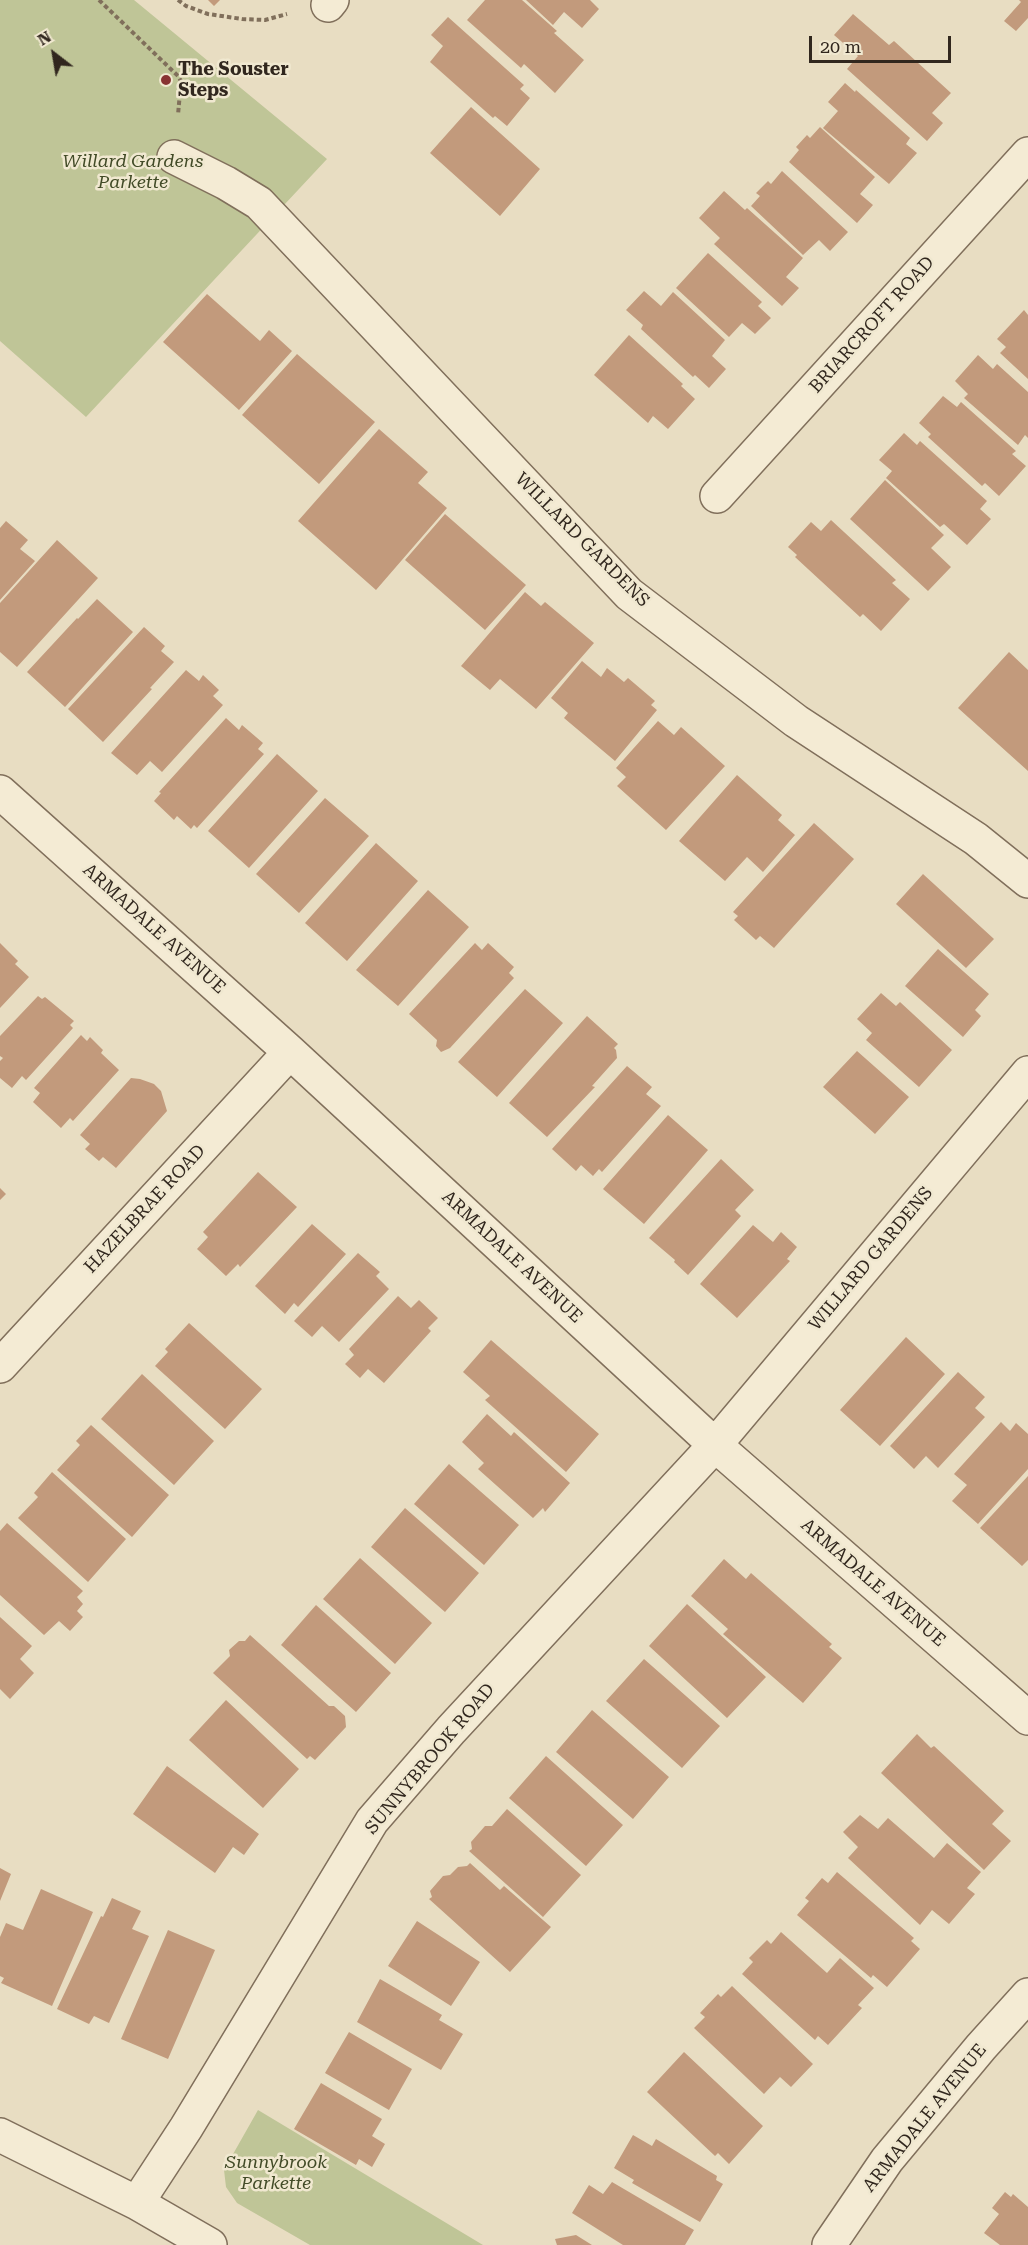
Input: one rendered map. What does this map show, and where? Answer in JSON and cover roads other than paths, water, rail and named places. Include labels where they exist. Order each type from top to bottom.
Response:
[{"type":"street","name":"BRIARCROFT ROAD","points":[[717,496],[1028,154]]},
{"type":"street","name":"WILLARD GARDENS","points":[[174,157],[226,183],[259,203],[629,594],[796,721],[976,839],[1028,881]]},
{"type":"street","name":"ARMADALE AVENUE","points":[[0,792],[290,1052],[715,1445],[1028,1718]]},
{"type":"street","name":"HAZELBRAE ROAD","points":[[0,1366],[290,1052]]},
{"type":"street","name":"WILLARD GARDENS","points":[[715,1445],[1028,1073]]},
{"type":"street","name":"SUNNYBROOK ROAD","points":[[137,2203],[186,2128],[372,1821],[450,1730],[715,1445]]},
{"type":"street","name":"ARMADALE AVENUE","points":[[829,2245],[887,2160],[981,2047],[1028,1995]]},
{"type":"street","points":[[0,2134],[137,2203],[210,2245]]},
{"type":"place","name":"The Souster Steps","points":[[166,80]]},
{"type":"park label","name":"Willard Gardens Parkette","points":[[133,172]]},
{"type":"park label","name":"Sunnybrook Parkette","points":[[276,2173]]}]
